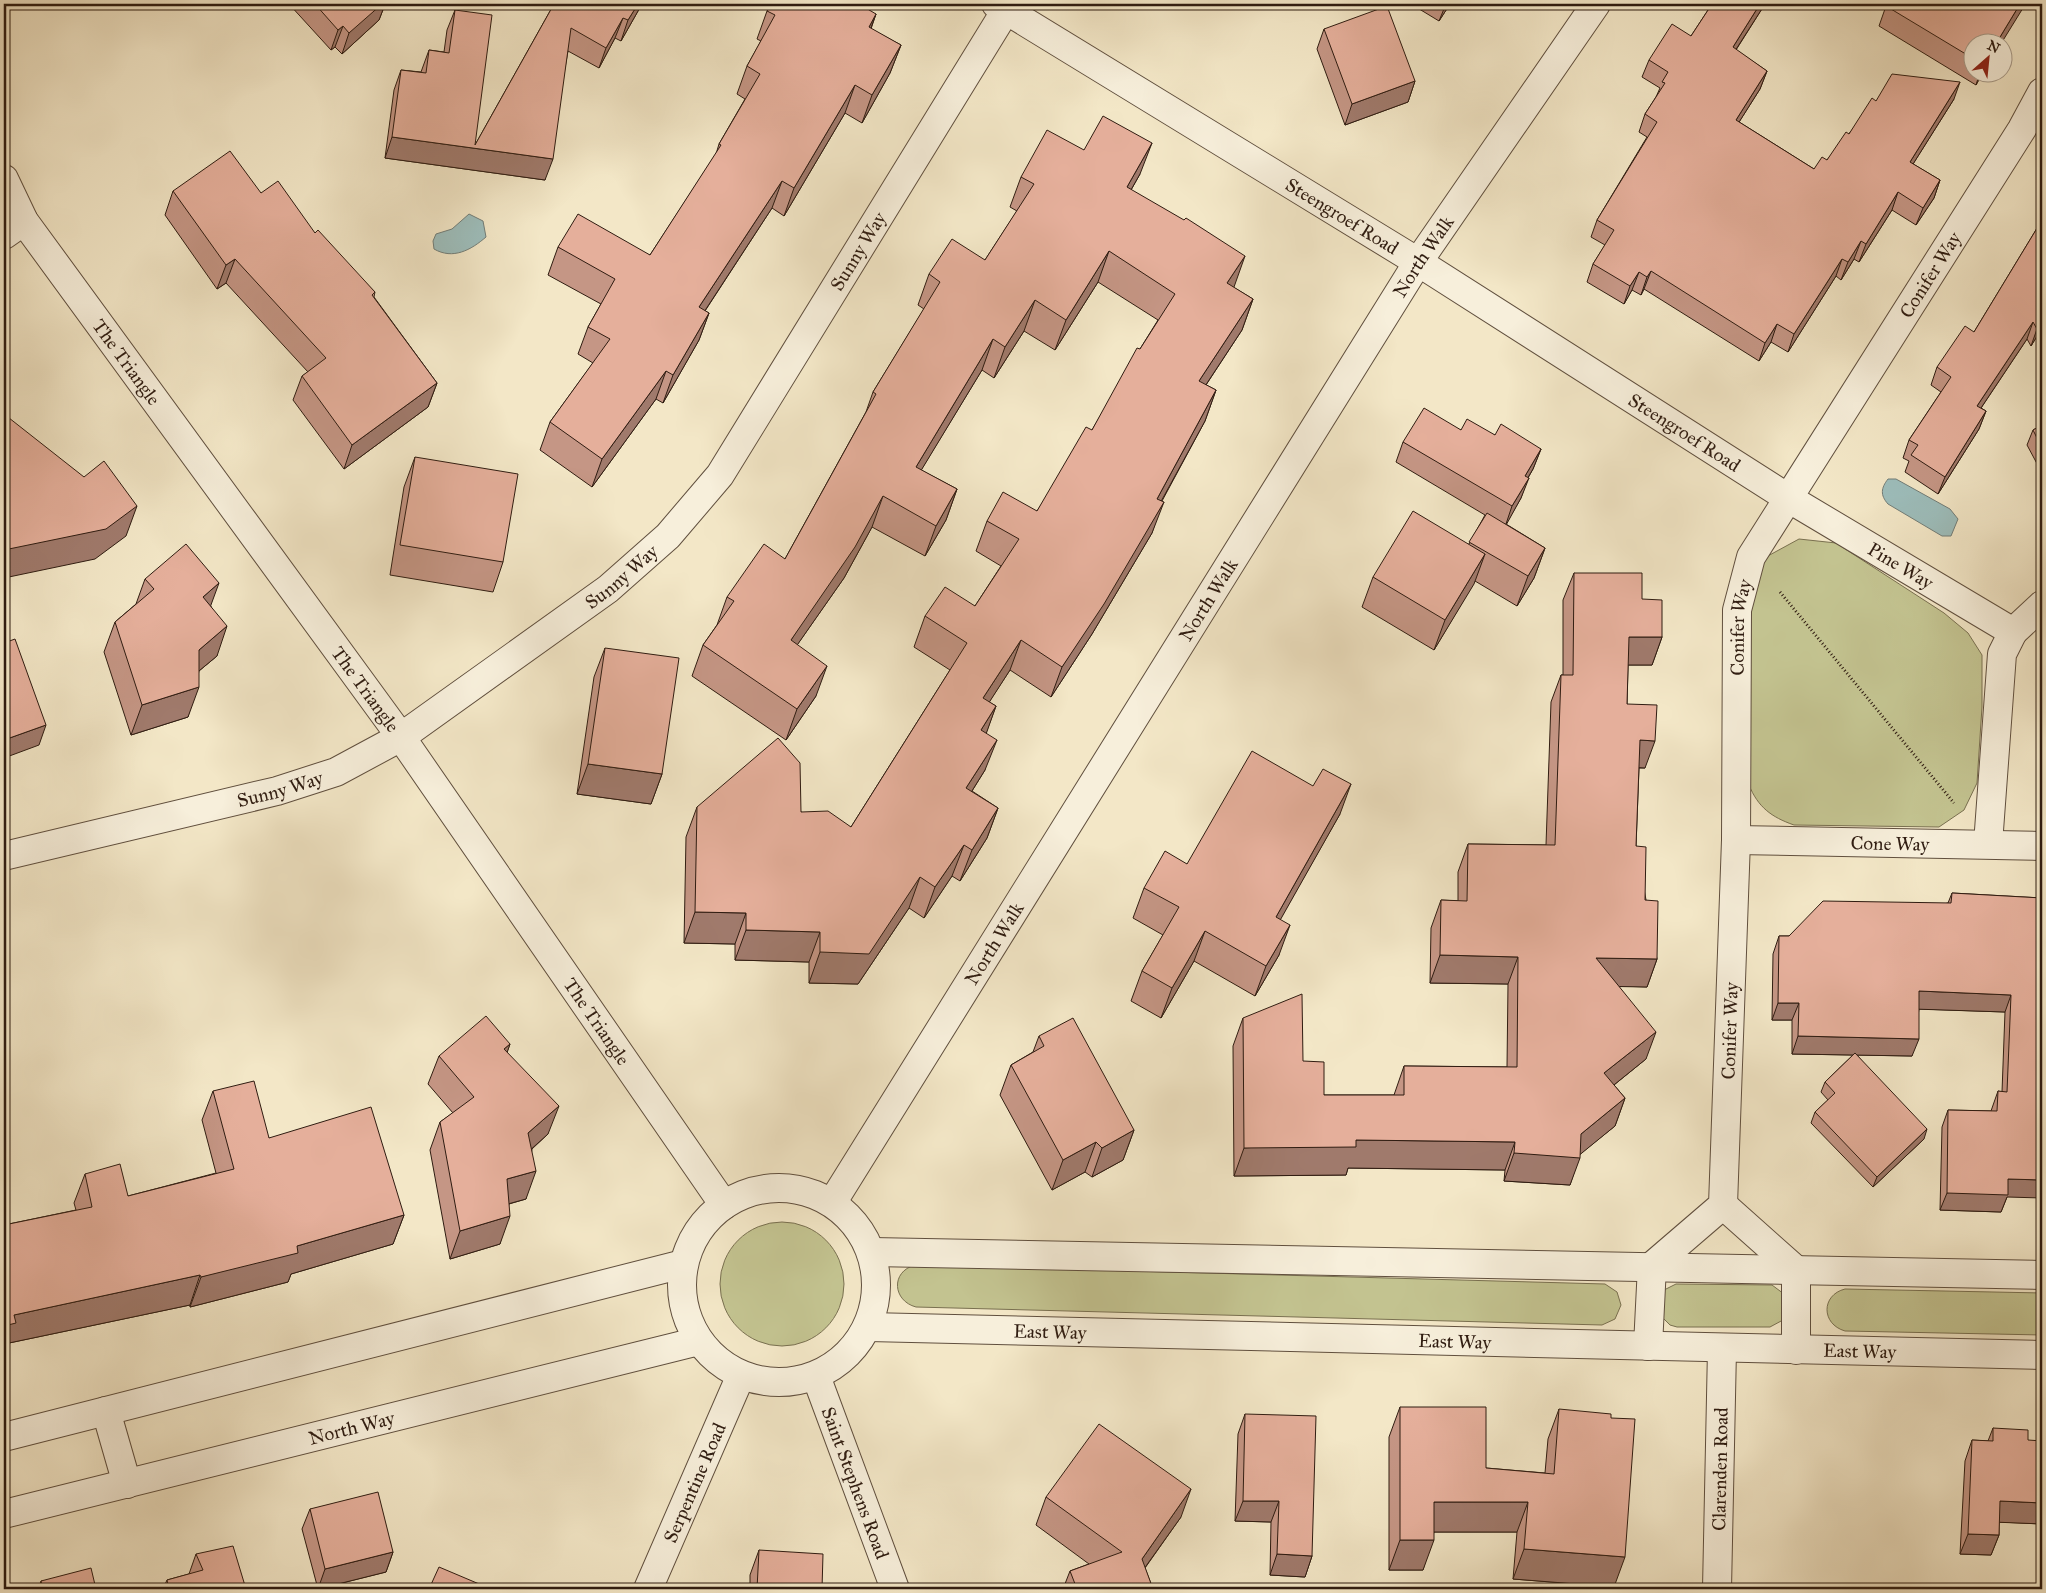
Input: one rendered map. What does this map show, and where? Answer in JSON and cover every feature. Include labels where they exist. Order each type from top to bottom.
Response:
[{"type":"street","name":"North Walk","points":[[832,1203],[1418,262],[1596,4]]},
{"type":"street","name":"Steengroef Road","points":[[1001,7],[1418,262],[1788,498]]},
{"type":"street","name":"Sunny Way","points":[[4,856],[276,791],[336,772],[401,737],[608,589],[668,536],[720,475],[1001,7]]},
{"type":"street","name":"Conifer Way","points":[[1723,1205],[1736,840],[1737,610],[1751,557],[2032,126],[2042,92]]},
{"type":"street","name":"The Triangle","points":[[4,178],[14,228],[401,737],[724,1205]]},
{"type":"street","name":"Pine Way","points":[[1788,498],[2013,632]]},
{"type":"street","points":[[1988,844],[2002,654],[2013,632],[2042,605]]},
{"type":"street","name":"Cone Way","points":[[1736,840],[2042,846]]},
{"type":"street","points":[[758,1189],[796,1189],[832,1203],[856,1224],[872,1252],[878,1289],[869,1327],[847,1356],[816,1376],[779,1383],[741,1375],[718,1361],[699,1341],[687,1317],[683,1300],[683,1264],[698,1230],[724,1205],[758,1189]]},
{"type":"street","points":[[1648,1346],[1652,1266],[1723,1205],[1796,1270],[1796,1350]]},
{"type":"street","points":[[872,1252],[2042,1275]]},
{"type":"street","points":[[4,1437],[683,1264]]},
{"type":"street","name":"East Way","points":[[869,1327],[1722,1349],[2042,1355]]},
{"type":"street","name":"North Way","points":[[4,1514],[699,1341]]},
{"type":"street","name":"Clarenden Road","points":[[1716,1589],[1722,1349]]},
{"type":"street","name":"Serpentine Road","points":[[648,1589],[741,1375]]},
{"type":"street","name":"Saint Stephens Road","points":[[816,1376],[895,1589]]},
{"type":"street","points":[[106,1411],[127,1484]]},
{"type":"path","points":[[1751,557],[1988,844]]},
{"type":"green space","points":[[1799,539],[1836,543],[1944,613],[1968,633],[1982,655],[1982,707],[1977,783],[1964,810],[1939,827],[1794,825],[1772,815],[1766,810],[1749,785],[1751,587],[1766,557]]},
{"type":"green space","points":[[782,1222],[806,1227],[826,1240],[839,1260],[844,1284],[839,1308],[826,1328],[806,1341],[782,1346],[758,1341],[738,1328],[725,1308],[720,1284],[725,1260],[738,1240],[758,1227]]},
{"type":"green space","points":[[915,1265],[1605,1284],[1617,1292],[1621,1305],[1615,1319],[1602,1325],[916,1307],[908,1304],[903,1299],[899,1293],[898,1286],[901,1274]]},
{"type":"green space","points":[[1676,1284],[1772,1285],[1784,1294],[1783,1320],[1770,1327],[1677,1327],[1670,1325],[1660,1315],[1664,1290]]},
{"type":"green space","points":[[1845,1289],[2042,1293],[2042,1335],[1845,1331],[1832,1322],[1827,1310],[1831,1297]]},
{"type":"water","points":[[469,214],[483,221],[486,237],[474,246],[461,252],[448,254],[434,249],[433,241],[436,234],[452,229]]},
{"type":"water","points":[[1888,479],[1896,479],[1950,509],[1958,519],[1951,536],[1942,536],[1888,504],[1882,491]]},
{"type":"building","points":[[315,4],[382,4],[349,33],[343,26],[338,30]]},
{"type":"building","points":[[554,4],[638,4],[628,20],[623,18],[606,48],[571,28],[553,159],[392,137],[401,70],[426,73],[429,50],[449,53],[455,10],[492,15],[475,145]]},
{"type":"building","points":[[771,4],[859,4],[876,14],[869,27],[901,45],[872,95],[855,85],[794,188],[782,181],[699,307],[709,313],[673,375],[666,371],[602,459],[550,422],[610,339],[588,327],[615,279],[558,247],[578,214],[650,255],[721,145],[719,144],[760,74],[747,66],[775,15],[767,11]]},
{"type":"building","points":[[1712,4],[1760,4],[1733,47],[1767,71],[1736,120],[1814,169],[1822,157],[1827,160],[1846,132],[1849,134],[1872,98],[1876,101],[1892,74],[1960,82],[1910,162],[1940,180],[1923,208],[1898,192],[1866,244],[1861,241],[1848,262],[1842,259],[1794,334],[1777,324],[1765,343],[1651,271],[1647,277],[1639,272],[1630,286],[1593,264],[1614,230],[1597,220],[1657,122],[1645,114],[1665,83],[1662,82],[1668,72],[1649,60],[1672,24],[1691,36]]},
{"type":"building","points":[[1887,4],[2020,4],[2003,32],[1964,32],[1964,53],[1886,6]]},
{"type":"building","points":[[1387,6],[1415,81],[1352,104],[1324,29]]},
{"type":"building","points":[[1103,116],[1152,143],[1127,187],[1184,220],[1186,218],[1245,256],[1227,283],[1253,299],[1199,381],[1216,390],[1157,499],[1164,502],[1104,604],[1062,667],[1021,640],[983,698],[996,706],[981,730],[997,740],[966,788],[998,808],[972,850],[964,845],[935,887],[920,877],[869,954],[820,952],[820,932],[746,930],[746,913],[695,912],[697,807],[778,738],[800,763],[801,812],[828,811],[851,827],[967,643],[925,616],[945,587],[975,606],[1019,539],[987,521],[1003,492],[1037,511],[1086,427],[1092,430],[1137,348],[1140,349],[1175,294],[1109,251],[1066,320],[1035,300],[1005,347],[993,339],[916,467],[957,489],[936,526],[883,496],[855,547],[791,640],[827,666],[797,709],[703,645],[734,601],[727,597],[764,544],[785,559],[876,394],[873,392],[940,282],[929,274],[952,239],[985,260],[1034,184],[1021,177],[1047,130],[1084,150]]},
{"type":"building","points":[[230,151],[261,193],[278,181],[315,233],[318,230],[375,292],[372,295],[437,383],[352,445],[302,376],[326,358],[235,259],[226,265],[173,191]]},
{"type":"building","points":[[2042,220],[2042,321],[2037,329],[2033,322],[1977,406],[1986,411],[1945,477],[1911,455],[1918,445],[1909,440],[1951,377],[1937,367],[1965,326],[1974,332]]},
{"type":"building","points":[[1424,408],[1461,430],[1467,419],[1495,435],[1501,424],[1541,449],[1525,476],[1529,478],[1512,506],[1403,442]]},
{"type":"building","points":[[4,414],[84,477],[104,461],[137,506],[106,529],[4,550]]},
{"type":"building","points":[[2042,425],[2042,448],[2033,430]]},
{"type":"building","points":[[415,457],[518,474],[503,562],[400,545]]},
{"type":"building","points":[[1413,511],[1485,554],[1445,620],[1373,577]]},
{"type":"building","points":[[1487,513],[1545,548],[1528,576],[1469,542]]},
{"type":"building","points":[[186,544],[219,583],[203,597],[227,626],[199,650],[199,687],[142,705],[115,622],[154,589],[145,579]]},
{"type":"building","points":[[1574,573],[1642,573],[1642,599],[1662,600],[1662,637],[1629,637],[1627,704],[1657,705],[1655,741],[1640,740],[1636,846],[1646,847],[1645,900],[1658,901],[1657,959],[1596,958],[1656,1032],[1604,1073],[1625,1098],[1581,1134],[1580,1158],[1514,1153],[1515,1142],[1356,1140],[1356,1147],[1244,1148],[1243,1018],[1302,994],[1303,1061],[1324,1062],[1324,1095],[1404,1095],[1404,1066],[1517,1067],[1518,957],[1440,955],[1441,900],[1467,901],[1468,844],[1555,845],[1561,675],[1573,675]]},
{"type":"building","points":[[15,639],[46,725],[4,740],[4,643]]},
{"type":"building","points":[[605,648],[679,658],[662,774],[588,764]]},
{"type":"building","points":[[1252,751],[1313,786],[1323,769],[1351,784],[1276,917],[1290,925],[1266,966],[1205,931],[1172,988],[1142,971],[1179,907],[1144,888],[1165,851],[1187,864]]},
{"type":"building","points":[[1952,893],[2042,898],[2042,1180],[2008,1179],[2008,1195],[1947,1193],[1948,1110],[1997,1111],[1998,1091],[2007,1092],[2011,995],[1919,991],[1919,1039],[1798,1036],[1799,1003],[1778,1003],[1779,936],[1789,936],[1823,901],[1951,903]]},
{"type":"building","points":[[486,1016],[510,1044],[504,1049],[559,1106],[528,1133],[536,1171],[507,1179],[510,1216],[460,1231],[440,1122],[474,1097],[439,1056]]},
{"type":"building","points":[[1073,1018],[1134,1130],[1102,1148],[1096,1142],[1063,1160],[1011,1065],[1044,1046],[1039,1036]]},
{"type":"building","points":[[1855,1053],[1927,1129],[1877,1177],[1815,1112],[1835,1093],[1825,1082]]},
{"type":"building","points":[[254,1081],[269,1138],[371,1107],[404,1215],[297,1246],[298,1253],[201,1277],[200,1275],[14,1315],[16,1323],[4,1326],[4,1225],[92,1207],[85,1174],[120,1164],[128,1196],[234,1169],[213,1091]]},
{"type":"building","points":[[1400,1407],[1486,1407],[1486,1468],[1554,1474],[1559,1409],[1611,1414],[1611,1418],[1635,1419],[1625,1557],[1524,1549],[1528,1502],[1434,1502],[1434,1540],[1400,1540]]},
{"type":"building","points":[[1245,1414],[1316,1416],[1312,1556],[1277,1554],[1279,1501],[1243,1501]]},
{"type":"building","points":[[1099,1424],[1191,1489],[1142,1559],[1153,1589],[1077,1589],[1070,1571],[1122,1552],[1046,1497]]},
{"type":"building","points":[[1993,1428],[2028,1430],[2028,1440],[2042,1441],[2042,1503],[2000,1501],[1999,1535],[1968,1534],[1972,1440],[1993,1441]]},
{"type":"building","points":[[378,1492],[393,1552],[325,1569],[310,1509]]},
{"type":"building","points":[[233,1546],[246,1589],[169,1589],[167,1580],[203,1570],[196,1554]]},
{"type":"building","points":[[759,1550],[823,1554],[822,1589],[757,1589]]},
{"type":"building","points":[[439,1567],[491,1589],[429,1589]]},
{"type":"building","points":[[91,1568],[96,1589],[43,1589],[41,1581]]}]
